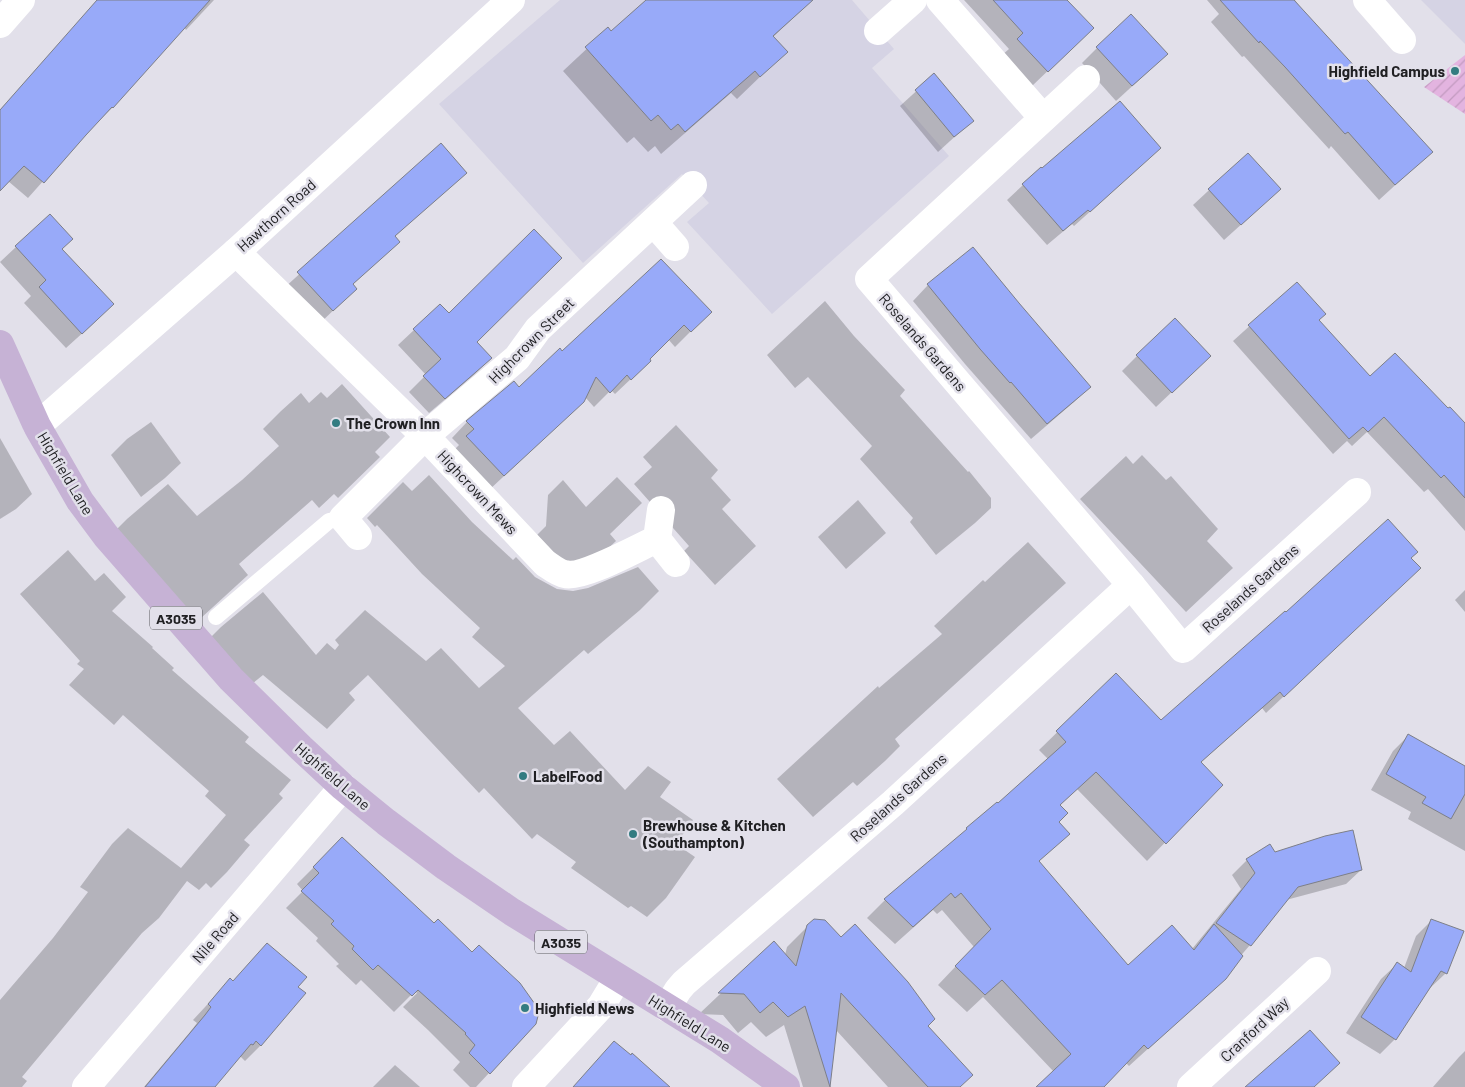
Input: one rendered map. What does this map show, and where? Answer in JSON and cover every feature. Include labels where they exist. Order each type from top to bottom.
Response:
[{"type":"main road","name":"Highfield Lane","points":[[0,344],[37,426],[80,501],[106,536],[263,713],[343,787],[446,867],[512,912],[720,1040],[786,1087]]},
{"type":"street","points":[[0,24],[21,0]]},
{"type":"street","name":"Hawthorn Road","points":[[37,426],[236,252],[511,0]]},
{"type":"street","points":[[878,31],[912,0]]},
{"type":"street","points":[[940,0],[1044,118]]},
{"type":"street","points":[[1367,0],[1402,40]]},
{"type":"street","name":"Roselands Gardens","points":[[1086,79],[869,279],[1131,584],[1183,649],[1357,492]]},
{"type":"street","name":"Highcrown Street","points":[[351,527],[425,436],[517,358],[538,329],[693,185]]},
{"type":"street","points":[[654,223],[675,247]]},
{"type":"street","name":"Highcrown Mews","points":[[236,252],[425,436],[544,563],[558,572],[567,575],[581,574],[657,539]]},
{"type":"street","points":[[661,510],[657,539],[676,563]]},
{"type":"street","name":"Roselands Gardens","points":[[667,1008],[684,983],[879,815],[1131,584]]},
{"type":"street","name":"Nile Road","points":[[86,1087],[343,787]]},
{"type":"street","name":"Cranford Way","points":[[1190,1087],[1317,971]]},
{"type":"street","points":[[526,1087],[601,1006],[618,978]]},
{"type":"lane","name":"Highcrown Street","points":[[216,617],[329,521],[351,527]]},
{"type":"shaded area","points":[[560,0],[852,0],[894,49],[872,68],[949,156],[772,314],[687,222],[709,203],[682,174],[583,263],[439,104]]},
{"type":"shaded area","name":"Highfield Campus","points":[[1421,0],[1465,0],[1465,44]]},
{"type":"shaded area","name":"Highfield Campus","points":[[1465,55],[1465,114],[1424,87]]},
{"type":"building","points":[[97,0],[210,0],[44,183],[24,166],[0,191],[0,110]]},
{"type":"building","points":[[646,0],[813,0],[773,36],[788,52],[760,77],[755,71],[685,132],[678,124],[671,130],[658,115],[651,121],[585,47],[608,27],[611,31]]},
{"type":"building","points":[[993,0],[1067,0],[1094,28],[1048,72],[1017,39],[1023,33]]},
{"type":"building","points":[[1220,0],[1294,0],[1433,152],[1395,185],[1348,132],[1345,134],[1285,67],[1260,41],[1259,43]]},
{"type":"building","points":[[1131,14],[1168,54],[1132,86],[1096,47]]},
{"type":"building","points":[[934,73],[974,121],[954,137],[915,90]]},
{"type":"building","points":[[1120,101],[1161,148],[1090,212],[1088,210],[1063,231],[1022,184]]},
{"type":"building","points":[[441,143],[467,173],[395,236],[400,242],[353,284],[357,289],[333,311],[297,272]]},
{"type":"building","points":[[1248,153],[1281,189],[1241,225],[1208,189]]},
{"type":"building","points":[[50,214],[73,239],[62,249],[114,304],[82,334],[39,287],[46,280],[15,246]]},
{"type":"building","points":[[534,229],[562,258],[477,342],[492,358],[445,399],[423,376],[441,359],[413,329],[440,304],[449,313]]},
{"type":"building","points":[[973,247],[1091,387],[1047,424],[980,349],[927,284]]},
{"type":"building","points":[[661,259],[712,312],[691,332],[684,325],[631,380],[627,375],[610,393],[596,377],[584,402],[504,476],[466,436],[474,429],[466,421],[514,381],[519,387],[560,348],[562,351]]},
{"type":"building","points":[[1297,282],[1326,314],[1319,320],[1370,376],[1395,353],[1465,423],[1465,498],[1444,475],[1441,478],[1384,417],[1368,432],[1363,427],[1349,439],[1248,325]]},
{"type":"building","points":[[1175,318],[1211,356],[1172,393],[1136,355]]},
{"type":"building","points":[[1388,519],[1418,552],[1411,558],[1421,568],[1284,697],[1280,692],[1201,762],[1223,785],[1166,844],[1096,772],[1060,805],[1068,813],[1059,822],[1070,834],[1039,861],[1128,965],[1172,925],[1194,950],[1214,924],[1243,956],[1226,979],[1148,1049],[1144,1045],[1104,1087],[1036,1087],[1071,1054],[1002,980],[985,995],[955,966],[991,929],[961,893],[955,898],[951,893],[913,927],[884,899],[998,803],[1066,742],[1056,731],[1116,673],[1161,720],[1286,612]]},
{"type":"building","points":[[1408,734],[1465,766],[1465,794],[1451,819],[1422,803],[1426,797],[1386,774]]},
{"type":"building","points":[[1353,830],[1362,870],[1298,887],[1251,946],[1216,923],[1255,873],[1246,859],[1270,844],[1275,852],[1325,836]]},
{"type":"building","points":[[342,837],[434,923],[438,919],[472,952],[479,945],[520,983],[537,1007],[539,1012],[536,1024],[490,1074],[469,1053],[475,1045],[466,1033],[418,990],[412,996],[378,965],[373,970],[352,949],[354,946],[331,924],[334,921],[301,891],[319,873],[313,867]]},
{"type":"building","points":[[814,919],[825,920],[841,937],[855,924],[908,982],[935,1019],[928,1026],[973,1075],[960,1087],[928,1087],[841,993],[830,1087],[805,1006],[788,1017],[773,1002],[760,1013],[744,994],[718,993],[774,941],[796,966],[807,925]]},
{"type":"building","points":[[1431,919],[1464,931],[1447,974],[1441,971],[1396,1040],[1361,1017],[1397,962],[1411,972]]},
{"type":"building","points":[[267,943],[307,977],[298,987],[306,993],[261,1046],[256,1041],[253,1045],[251,1044],[215,1087],[145,1087],[205,1015],[211,1007],[208,1004],[230,978],[233,981]]},
{"type":"building","points":[[1310,1030],[1340,1063],[1314,1087],[1245,1087]]},
{"type":"building","points":[[614,1041],[631,1055],[632,1053],[670,1087],[573,1087]]},
{"type":"place","name":"Highfield Campus","points":[[1455,71]]},
{"type":"place","name":"The Crown Inn","points":[[336,423]]},
{"type":"place","name":"LabelFood","points":[[523,776]]},
{"type":"place","name":"Brewhouse & Kitchen (Southampton)","points":[[633,834]]},
{"type":"place","name":"Highfield News","points":[[525,1008]]}]
